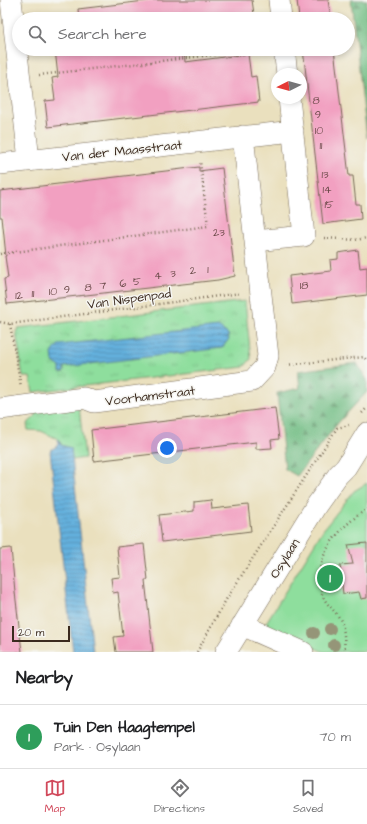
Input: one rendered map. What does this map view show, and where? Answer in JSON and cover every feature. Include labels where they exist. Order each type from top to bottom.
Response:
[{"type":"street","points":[[12,0],[13,12]]},
{"type":"street","points":[[279,0],[280,12]]},
{"type":"street","points":[[18,56],[29,160]]},
{"type":"street","points":[[285,56],[286,68]]},
{"type":"street","points":[[255,241],[304,236],[290,104]]},
{"type":"street","name":"Van der Maasstraat","points":[[0,164],[293,131]]},
{"type":"street","points":[[243,136],[268,356],[259,374]]},
{"type":"street","name":"Voorhamstraat","points":[[0,409],[84,398],[94,402],[259,374]]},
{"type":"street","name":"Osylaan","points":[[346,467],[358,429]]},
{"type":"street","name":"Osylaan","points":[[226,652],[316,506],[338,475],[346,467],[367,455]]},
{"type":"street","points":[[242,625],[303,652]]},
{"type":"path","points":[[20,78],[208,56]]},
{"type":"path","points":[[0,254],[208,226],[198,142]]},
{"type":"path","points":[[304,236],[355,240],[367,238]]},
{"type":"path","name":"Van Nispenpad","points":[[0,322],[10,324],[260,291]]},
{"type":"path","points":[[10,324],[24,406]]},
{"type":"path","points":[[259,374],[364,357],[367,361]]},
{"type":"path","points":[[197,652],[227,598],[337,428],[358,429]]},
{"type":"path","points":[[345,652],[341,622],[323,596],[319,582],[319,568],[325,554],[337,534],[353,518],[367,509]]},
{"type":"green space","points":[[351,0],[367,0],[367,138],[355,34],[355,12],[352,12]]},
{"type":"green space","points":[[245,301],[251,359],[244,367],[33,392],[30,377],[23,377],[16,332],[18,328]]},
{"type":"green space","points":[[357,363],[367,380],[367,392],[338,423],[297,476],[285,469],[277,393],[300,388],[298,371]]},
{"type":"green space","points":[[79,406],[85,458],[72,460],[71,449],[61,445],[60,440],[41,431],[28,430],[27,424],[36,416],[35,410]]},
{"type":"green space","points":[[367,483],[367,651],[324,652],[264,626],[323,530],[354,491]]},
{"type":"water","points":[[218,327],[228,334],[229,339],[222,348],[64,367],[64,372],[60,373],[60,367],[53,362],[52,353],[58,345]]},
{"type":"water","points":[[59,439],[61,445],[71,448],[93,652],[73,652],[50,451],[58,445]]},
{"type":"building","points":[[153,0],[252,0],[254,12],[78,12],[78,9]]},
{"type":"building","points":[[297,0],[328,0],[330,12],[298,12]]},
{"type":"building","points":[[56,56],[185,56],[185,62],[232,56],[248,56],[251,77],[256,76],[259,102],[48,127],[45,101],[55,100],[52,78],[58,77]]},
{"type":"building","points":[[304,56],[335,56],[349,176],[353,176],[356,204],[360,204],[361,219],[323,224],[307,84],[307,68],[305,68]]},
{"type":"building","points":[[199,167],[199,171],[222,168],[235,276],[218,280],[7,304],[4,279],[8,278],[2,217],[0,217],[0,191]]},
{"type":"building","points":[[358,250],[360,268],[367,267],[367,295],[292,304],[289,276],[331,271],[330,260],[338,259],[338,253]]},
{"type":"building","points":[[275,408],[279,439],[271,440],[272,448],[256,449],[256,442],[94,461],[91,430]]},
{"type":"building","points":[[211,500],[212,509],[248,505],[251,531],[162,542],[159,515],[194,511],[194,502]]},
{"type":"building","points":[[367,543],[367,598],[361,599],[359,592],[343,594],[340,565],[353,564],[348,545]]},
{"type":"building","points":[[144,544],[148,580],[145,580],[153,652],[116,652],[114,637],[123,636],[118,592],[113,593],[111,578],[120,577],[117,547]]},
{"type":"building","points":[[11,548],[22,652],[0,652],[0,549]]},
{"type":"place","name":"Tuin Den Haagtempel","points":[[330,578]]}]
